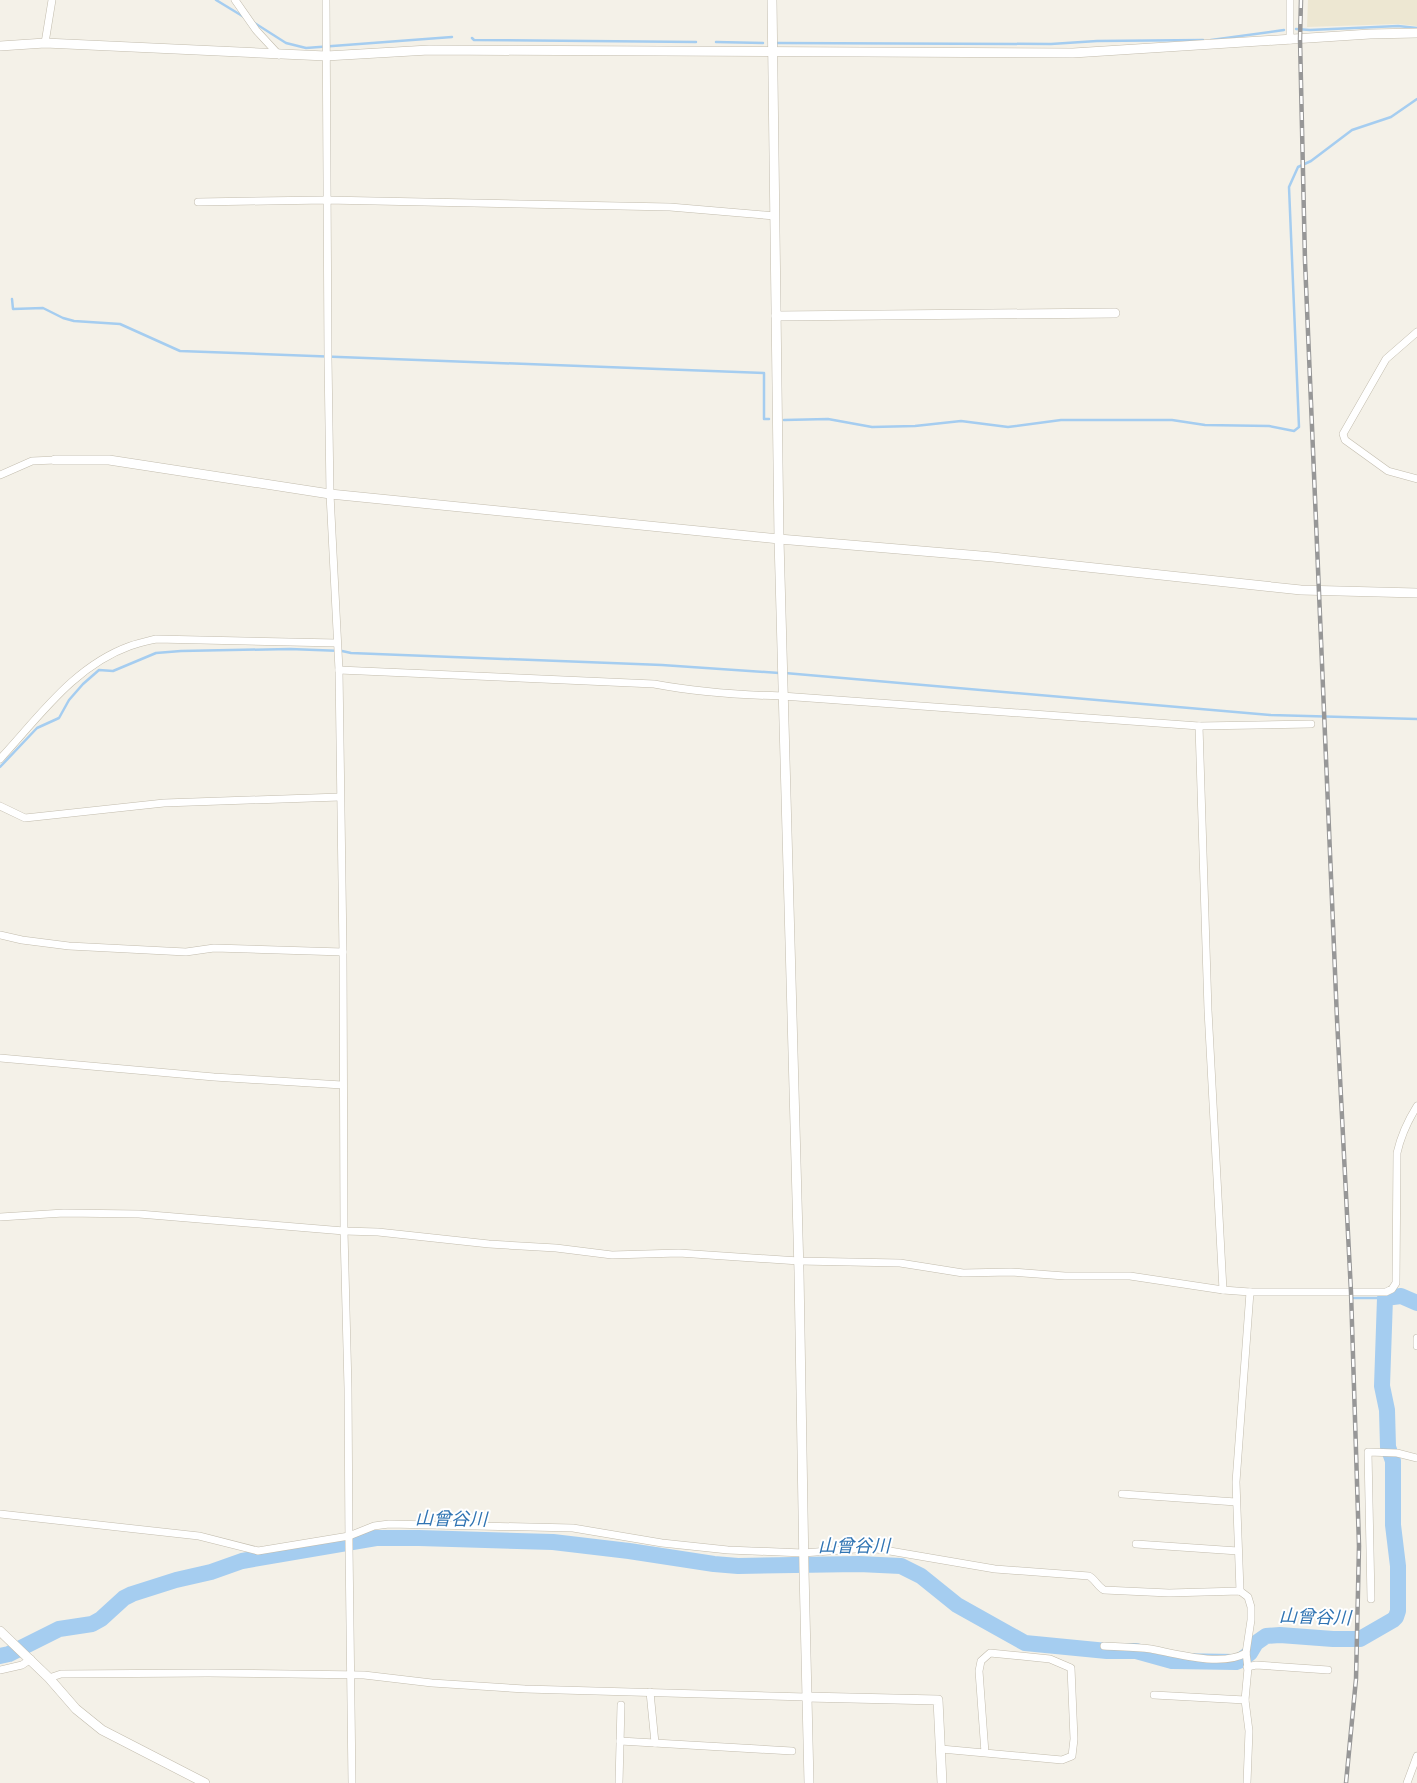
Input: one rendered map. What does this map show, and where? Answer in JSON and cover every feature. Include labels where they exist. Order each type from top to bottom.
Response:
[{"type":"street","points":[[45,43],[52,0]]},
{"type":"street","points":[[235,0],[249,22],[279,55]]},
{"type":"street","points":[[326,0],[326,200],[330,494],[339,670],[343,952],[342,1085],[348,1388],[352,1783]]},
{"type":"street","points":[[772,0],[782,696],[799,1261],[803,1553],[809,1783]]},
{"type":"street","points":[[1290,0],[1290,40]]},
{"type":"street","points":[[0,46],[45,43],[279,55],[326,49],[1073,53],[1370,34],[1417,34]]},
{"type":"street","points":[[198,202],[326,200],[670,207],[775,216]]},
{"type":"street","points":[[776,316],[1115,314]]},
{"type":"street","points":[[1417,332],[1386,359],[1343,434],[1346,440],[1388,471],[1417,479]]},
{"type":"street","points":[[0,475],[32,461],[109,460],[330,494],[779,539],[993,557],[1301,590],[1417,593]]},
{"type":"street","points":[[0,759],[46,707],[78,676],[106,657],[130,646],[156,639],[337,643]]},
{"type":"street","points":[[339,670],[654,684],[698,692],[737,696],[782,696],[1199,726],[1311,724]]},
{"type":"street","points":[[1199,726],[1208,1010],[1223,1290]]},
{"type":"street","points":[[0,806],[25,818],[164,803],[340,797]]},
{"type":"street","points":[[0,935],[68,946],[186,952],[214,948],[343,952]]},
{"type":"street","points":[[0,1058],[223,1078],[342,1085]]},
{"type":"street","points":[[0,1217],[64,1213],[139,1214],[344,1231],[378,1232],[612,1255],[679,1253],[799,1261],[900,1263],[963,1273],[1011,1272],[1065,1276],[1130,1276],[1223,1290],[1250,1292],[1386,1292],[1392,1289],[1396,1283],[1398,1153],[1400,1137],[1406,1122],[1417,1106]]},
{"type":"street","points":[[1240,1591],[1236,1482],[1250,1292]]},
{"type":"street","points":[[1417,1338],[1417,1346]]},
{"type":"street","points":[[1371,1599],[1368,1452],[1397,1453],[1417,1458]]},
{"type":"street","points":[[1122,1494],[1236,1502]]},
{"type":"street","points":[[0,1514],[199,1536],[258,1551],[349,1540],[374,1526],[388,1524],[573,1528],[681,1545],[728,1550],[803,1553],[860,1549],[884,1550],[994,1569],[1088,1576],[1093,1578],[1100,1588],[1104,1590],[1169,1593],[1240,1591],[1248,1597],[1251,1606],[1245,1700],[1249,1732],[1247,1783]]},
{"type":"street","points":[[1136,1544],[1238,1551]]},
{"type":"street","points":[[0,1631],[31,1659],[76,1709],[102,1730],[205,1783]]},
{"type":"street","points":[[1104,1646],[1138,1648],[1193,1658],[1247,1659],[1256,1666],[1328,1670]]},
{"type":"street","points":[[940,1749],[1062,1760],[1072,1756],[1074,1739],[1071,1668],[1050,1659],[1005,1654],[990,1653],[981,1661],[978,1671],[985,1753]]},
{"type":"street","points":[[0,1670],[22,1665],[31,1659]]},
{"type":"street","points":[[49,1678],[61,1674],[350,1674],[432,1683],[506,1688],[938,1700],[942,1783]]},
{"type":"street","points":[[650,1692],[655,1743]]},
{"type":"street","points":[[1154,1695],[1245,1700]]},
{"type":"street","points":[[620,1783],[621,1705]]},
{"type":"street","points":[[620,1741],[792,1751]]},
{"type":"street","points":[[1407,1783],[1417,1756]]},
{"type":"shaded area","points":[[1308,0],[1417,0],[1417,26],[1397,24],[1307,27]]},
{"type":"waterway","points":[[216,0],[244,17]]},
{"type":"waterway","points":[[253,22],[286,43],[306,48],[452,37]]},
{"type":"waterway","points":[[1296,29],[1398,26],[1417,28]]},
{"type":"waterway","points":[[1211,40],[1284,30]]},
{"type":"waterway","points":[[472,38],[474,40],[696,42]]},
{"type":"waterway","points":[[777,43],[1051,44],[1097,41],[1203,40]]},
{"type":"waterway","points":[[716,42],[763,43]]},
{"type":"waterway","points":[[784,420],[828,419],[872,427],[915,426],[961,421],[1008,427],[1061,420],[1172,420],[1205,425],[1269,426],[1294,431],[1299,427],[1289,187],[1298,167],[1311,161],[1352,130],[1391,117],[1417,99]]},
{"type":"waterway","points":[[12,299],[13,309],[43,308],[74,321],[120,324],[180,351],[764,373],[764,419],[769,419]]},
{"type":"waterway","points":[[0,767],[37,728],[59,718],[69,700],[99,670],[113,671],[156,653],[290,649],[662,665],[779,673]]},
{"type":"waterway","points":[[785,673],[1270,715],[1417,719]]},
{"type":"waterway","name":"山曾谷川","points":[[0,1656],[9,1654],[59,1629],[92,1624],[101,1619],[124,1598],[176,1580],[211,1572],[242,1561],[376,1538],[553,1542],[738,1566],[859,1564],[901,1566],[921,1576],[957,1605],[1025,1643],[1107,1651],[1136,1651],[1172,1661],[1236,1662],[1250,1653],[1256,1643],[1266,1636],[1360,1639],[1393,1620],[1398,1611],[1398,1566],[1393,1525],[1393,1461],[1388,1447],[1387,1410],[1382,1386],[1385,1298],[1401,1296],[1417,1303]]},
{"type":"waterway","points":[[1354,1298],[1385,1298]]},
{"type":"railway","points":[[1301,0],[1300,39],[1305,261],[1337,1019],[1351,1292],[1359,1546],[1356,1679],[1346,1783]]}]
